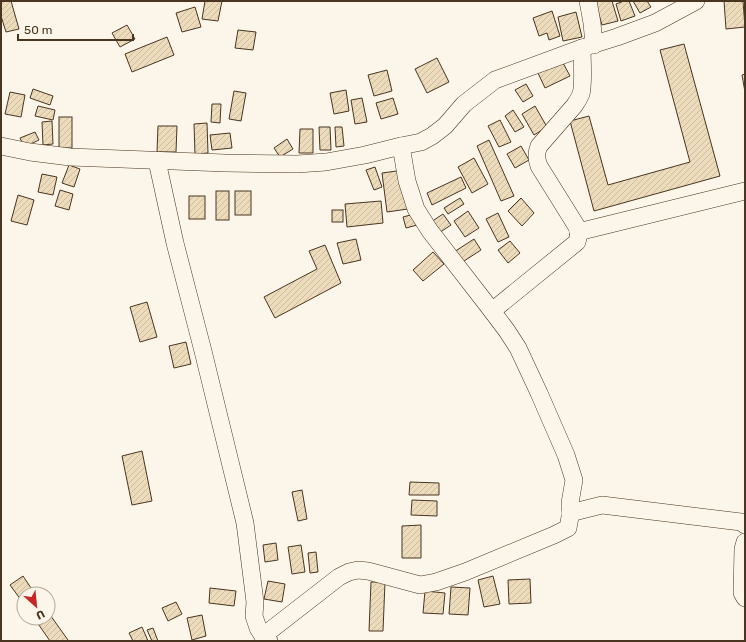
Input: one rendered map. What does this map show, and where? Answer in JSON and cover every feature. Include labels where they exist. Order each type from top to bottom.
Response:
[{"type":"street","points":[[492,311],[579,238],[577,227],[539,166],[536,159],[536,152],[539,146],[574,106],[581,93],[592,23],[588,1]]},
{"type":"street","points":[[1,146],[70,158],[225,163],[297,164],[326,162],[365,155],[421,142],[432,136],[445,126],[464,104],[495,80],[655,23],[696,1]]},
{"type":"street","points":[[157,161],[175,242],[245,523],[255,602],[254,616],[258,628],[266,639],[339,577],[349,572],[358,570],[368,571],[420,585],[436,582],[464,572],[568,528],[574,480],[566,455],[540,393],[518,348],[492,311],[430,231],[416,209],[407,180],[401,146]]},
{"type":"street","points":[[578,232],[745,192]]},
{"type":"street","points":[[570,513],[602,505],[742,522],[745,525]]},
{"type":"street","points":[[745,542],[743,549],[742,587],[742,593],[745,598]]},
{"type":"building","points":[[1,1],[11,1],[19,29],[6,32],[1,16]]},
{"type":"building","points":[[205,1],[222,1],[218,21],[202,19]]},
{"type":"building","points":[[595,1],[612,1],[618,21],[602,25]]},
{"type":"building","points":[[629,1],[635,16],[621,21],[616,4]]},
{"type":"building","points":[[633,1],[647,1],[651,7],[640,13]]},
{"type":"building","points":[[724,1],[743,1],[745,27],[726,29]]},
{"type":"building","points":[[195,7],[201,27],[182,32],[176,13]]},
{"type":"building","points":[[552,11],[560,36],[549,40],[547,33],[539,36],[533,18]]},
{"type":"building","points":[[576,12],[582,37],[563,41],[558,17]]},
{"type":"building","points":[[127,25],[135,39],[120,47],[112,33]]},
{"type":"building","points":[[238,30],[256,32],[253,50],[235,48]]},
{"type":"building","points":[[167,37],[174,55],[132,72],[125,54]]},
{"type":"building","points":[[684,44],[720,176],[594,211],[570,121],[589,116],[608,185],[690,162],[660,50]]},
{"type":"building","points":[[437,58],[449,82],[427,93],[415,69]]},
{"type":"building","points":[[562,61],[570,76],[545,88],[538,73]]},
{"type":"building","points":[[387,70],[392,91],[374,96],[368,75]]},
{"type":"building","points":[[745,74],[745,92],[742,75]]},
{"type":"building","points":[[526,84],[533,96],[523,102],[515,90]]},
{"type":"building","points":[[33,89],[53,96],[50,105],[30,98]]},
{"type":"building","points":[[346,90],[349,111],[334,114],[330,93]]},
{"type":"building","points":[[234,91],[246,93],[241,121],[229,119]]},
{"type":"building","points":[[10,92],[25,95],[21,117],[5,114]]},
{"type":"building","points":[[362,98],[367,122],[355,124],[351,100]]},
{"type":"building","points":[[393,98],[398,114],[381,119],[376,103]]},
{"type":"building","points":[[212,104],[221,104],[220,123],[211,122]]},
{"type":"building","points":[[38,106],[55,110],[53,120],[35,116]]},
{"type":"building","points":[[535,106],[547,127],[534,135],[522,114]]},
{"type":"building","points":[[513,110],[524,127],[515,132],[505,116]]},
{"type":"building","points":[[59,117],[72,117],[72,148],[59,148]]},
{"type":"building","points":[[500,120],[511,142],[499,147],[488,126]]},
{"type":"building","points":[[52,121],[53,144],[43,145],[42,122]]},
{"type":"building","points":[[207,123],[208,153],[195,154],[194,124]]},
{"type":"building","points":[[158,126],[177,126],[176,152],[157,152]]},
{"type":"building","points":[[319,127],[330,127],[331,150],[320,150]]},
{"type":"building","points":[[335,127],[342,127],[344,146],[336,147]]},
{"type":"building","points":[[300,129],[313,129],[313,153],[299,153]]},
{"type":"building","points":[[35,132],[39,140],[24,147],[20,138]]},
{"type":"building","points":[[230,133],[232,148],[212,150],[210,135]]},
{"type":"building","points":[[287,139],[293,149],[280,157],[274,148]]},
{"type":"building","points":[[489,140],[514,196],[501,201],[477,146]]},
{"type":"building","points":[[521,146],[529,160],[515,168],[507,154]]},
{"type":"building","points":[[474,158],[488,184],[472,193],[458,167]]},
{"type":"building","points":[[69,165],[80,169],[74,187],[62,183]]},
{"type":"building","points":[[375,167],[382,187],[374,190],[366,170]]},
{"type":"building","points":[[404,170],[408,209],[387,212],[382,173]]},
{"type":"building","points":[[42,174],[57,177],[53,195],[38,192]]},
{"type":"building","points":[[461,177],[466,188],[432,205],[427,193]]},
{"type":"building","points":[[60,190],[73,194],[69,210],[55,206]]},
{"type":"building","points":[[216,191],[229,191],[229,220],[216,220]]},
{"type":"building","points":[[235,191],[251,191],[251,215],[235,215]]},
{"type":"building","points":[[18,195],[34,200],[27,225],[11,221]]},
{"type":"building","points":[[189,196],[205,196],[205,219],[189,219]]},
{"type":"building","points":[[460,198],[464,204],[448,214],[444,208]]},
{"type":"building","points":[[521,198],[534,213],[522,226],[508,211]]},
{"type":"building","points":[[381,201],[383,223],[347,227],[345,204]]},
{"type":"building","points":[[332,210],[343,210],[343,222],[332,222]]},
{"type":"building","points":[[468,211],[479,228],[465,237],[454,221]]},
{"type":"building","points":[[498,213],[509,237],[498,242],[486,219]]},
{"type":"building","points":[[414,214],[417,225],[406,228],[403,217]]},
{"type":"building","points":[[443,214],[451,225],[439,233],[431,222]]},
{"type":"building","points":[[356,239],[361,260],[343,264],[337,243]]},
{"type":"building","points":[[474,239],[481,250],[461,263],[454,252]]},
{"type":"building","points":[[510,241],[520,253],[508,263],[498,250]]},
{"type":"building","points":[[325,245],[341,283],[275,318],[264,297],[317,269],[309,251]]},
{"type":"building","points":[[433,252],[444,264],[423,281],[413,270]]},
{"type":"building","points":[[147,302],[157,337],[140,342],[130,307]]},
{"type":"building","points":[[186,342],[191,364],[174,368],[169,346]]},
{"type":"building","points":[[142,451],[152,501],[132,505],[122,456]]},
{"type":"building","points":[[410,482],[439,483],[439,495],[409,495]]},
{"type":"building","points":[[302,490],[307,519],[298,521],[292,492]]},
{"type":"building","points":[[412,500],[437,501],[437,516],[411,515]]},
{"type":"building","points":[[421,525],[421,558],[402,558],[402,526]]},
{"type":"building","points":[[276,543],[278,560],[265,562],[263,545]]},
{"type":"building","points":[[301,545],[305,572],[292,574],[288,547]]},
{"type":"building","points":[[316,552],[318,572],[310,573],[308,553]]},
{"type":"building","points":[[23,576],[30,586],[16,586],[16,593],[10,585]]},
{"type":"building","points":[[493,576],[500,604],[484,607],[478,580]]},
{"type":"building","points":[[530,579],[531,603],[509,604],[508,580]]},
{"type":"building","points":[[268,581],[285,584],[282,602],[264,599]]},
{"type":"building","points":[[371,582],[385,582],[383,631],[369,631]]},
{"type":"building","points":[[451,587],[470,588],[468,615],[449,614]]},
{"type":"building","points":[[210,588],[236,591],[234,606],[209,603]]},
{"type":"building","points":[[425,591],[445,593],[443,614],[423,613]]},
{"type":"building","points":[[176,602],[182,614],[168,621],[162,608]]},
{"type":"building","points":[[202,615],[206,636],[192,640],[187,618]]},
{"type":"building","points":[[56,623],[68,640],[50,641],[40,626],[56,626]]},
{"type":"building","points":[[142,627],[148,641],[133,641],[129,633]]},
{"type":"building","points":[[153,628],[158,641],[152,641],[147,630]]}]
